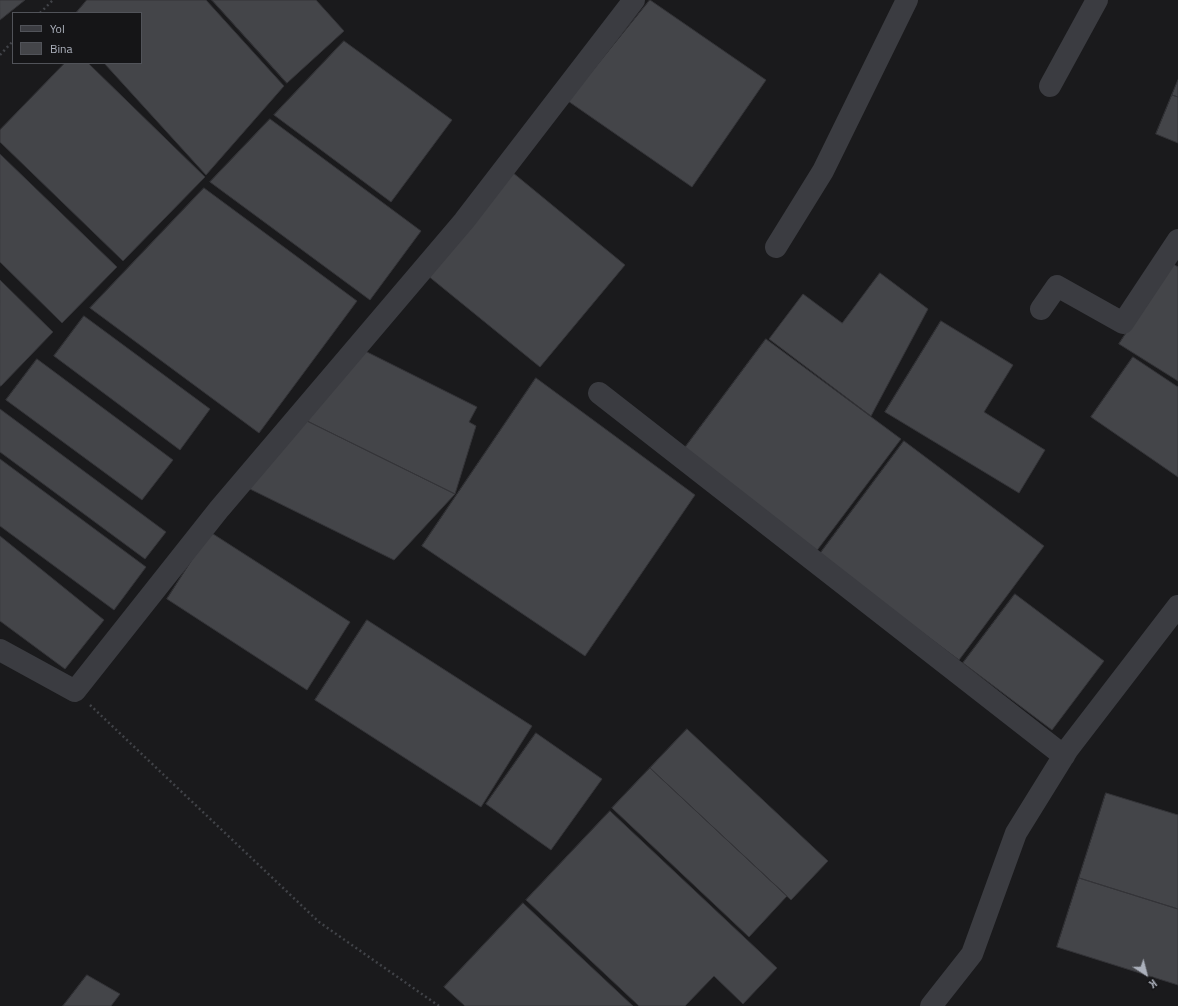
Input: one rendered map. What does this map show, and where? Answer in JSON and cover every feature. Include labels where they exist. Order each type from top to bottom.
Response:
[{"type":"street","points":[[0,650],[75,691],[220,508],[464,221],[634,0]]},
{"type":"street","points":[[776,247],[823,171],[907,0]]},
{"type":"street","points":[[1050,86],[1097,0]]},
{"type":"street","points":[[1040,309],[1057,286],[1123,322],[1178,240]]},
{"type":"street","points":[[599,393],[1064,756]]},
{"type":"street","points":[[931,1006],[972,954],[1016,833],[1064,756],[1177,608]]},
{"type":"path","points":[[41,12],[53,0]]},
{"type":"path","points":[[0,55],[12,42]]},
{"type":"path","points":[[75,691],[319,922],[439,1006]]},
{"type":"building","points":[[0,0],[25,0],[0,20]]},
{"type":"building","points":[[87,0],[206,0],[284,86],[206,175],[105,64],[142,64],[142,12],[77,12]]},
{"type":"building","points":[[212,0],[316,0],[344,31],[287,83]]},
{"type":"building","points":[[650,0],[766,80],[692,187],[568,101]]},
{"type":"building","points":[[344,41],[452,120],[391,202],[274,115]]},
{"type":"building","points":[[64,64],[89,64],[205,177],[123,261],[0,142],[0,130]]},
{"type":"building","points":[[1178,80],[1178,97],[1172,95]]},
{"type":"building","points":[[1172,95],[1178,97],[1178,143],[1156,134]]},
{"type":"building","points":[[270,119],[421,231],[370,300],[210,182]]},
{"type":"building","points":[[0,154],[117,267],[62,323],[0,262]]},
{"type":"building","points":[[512,172],[625,265],[540,367],[427,275]]},
{"type":"building","points":[[204,188],[357,301],[259,433],[90,308]]},
{"type":"building","points":[[1172,263],[1178,267],[1178,381],[1119,344]]},
{"type":"building","points":[[880,273],[928,309],[871,416],[769,339],[803,294],[842,323]]},
{"type":"building","points":[[0,280],[53,332],[1,386],[0,386]]},
{"type":"building","points":[[84,316],[210,409],[180,450],[54,356]]},
{"type":"building","points":[[941,321],[1013,365],[984,412],[1045,450],[1019,493],[885,412]]},
{"type":"building","points":[[766,339],[901,439],[815,553],[681,453]]},
{"type":"building","points":[[361,349],[477,407],[469,422],[476,426],[455,494],[303,419]]},
{"type":"building","points":[[1133,357],[1178,387],[1178,477],[1091,417]]},
{"type":"building","points":[[37,359],[173,460],[142,500],[6,400]]},
{"type":"building","points":[[536,378],[695,495],[585,656],[422,546]]},
{"type":"building","points":[[0,409],[166,532],[145,559],[0,452]]},
{"type":"building","points":[[303,419],[455,494],[394,560],[248,488]]},
{"type":"building","points":[[904,441],[1044,546],[959,660],[819,555]]},
{"type":"building","points":[[0,459],[146,567],[114,610],[0,526]]},
{"type":"building","points":[[210,532],[350,622],[307,690],[167,599]]},
{"type":"building","points":[[0,536],[104,620],[65,669],[0,621]]},
{"type":"building","points":[[1015,594],[1104,661],[1052,730],[963,663]]},
{"type":"building","points":[[367,620],[532,726],[481,807],[315,700]]},
{"type":"building","points":[[687,729],[828,861],[791,900],[650,768]]},
{"type":"building","points":[[536,733],[602,779],[551,850],[486,804]]},
{"type":"building","points":[[650,768],[787,896],[749,937],[612,808]]},
{"type":"building","points":[[1106,793],[1178,815],[1178,909],[1079,878]]},
{"type":"building","points":[[610,811],[777,968],[743,1004],[714,976],[685,1006],[639,1006],[526,900]]},
{"type":"building","points":[[1079,878],[1178,909],[1178,985],[1057,947]]},
{"type":"building","points":[[523,903],[633,1006],[465,1006],[444,987]]},
{"type":"building","points":[[87,975],[120,994],[111,1006],[63,1006]]}]
